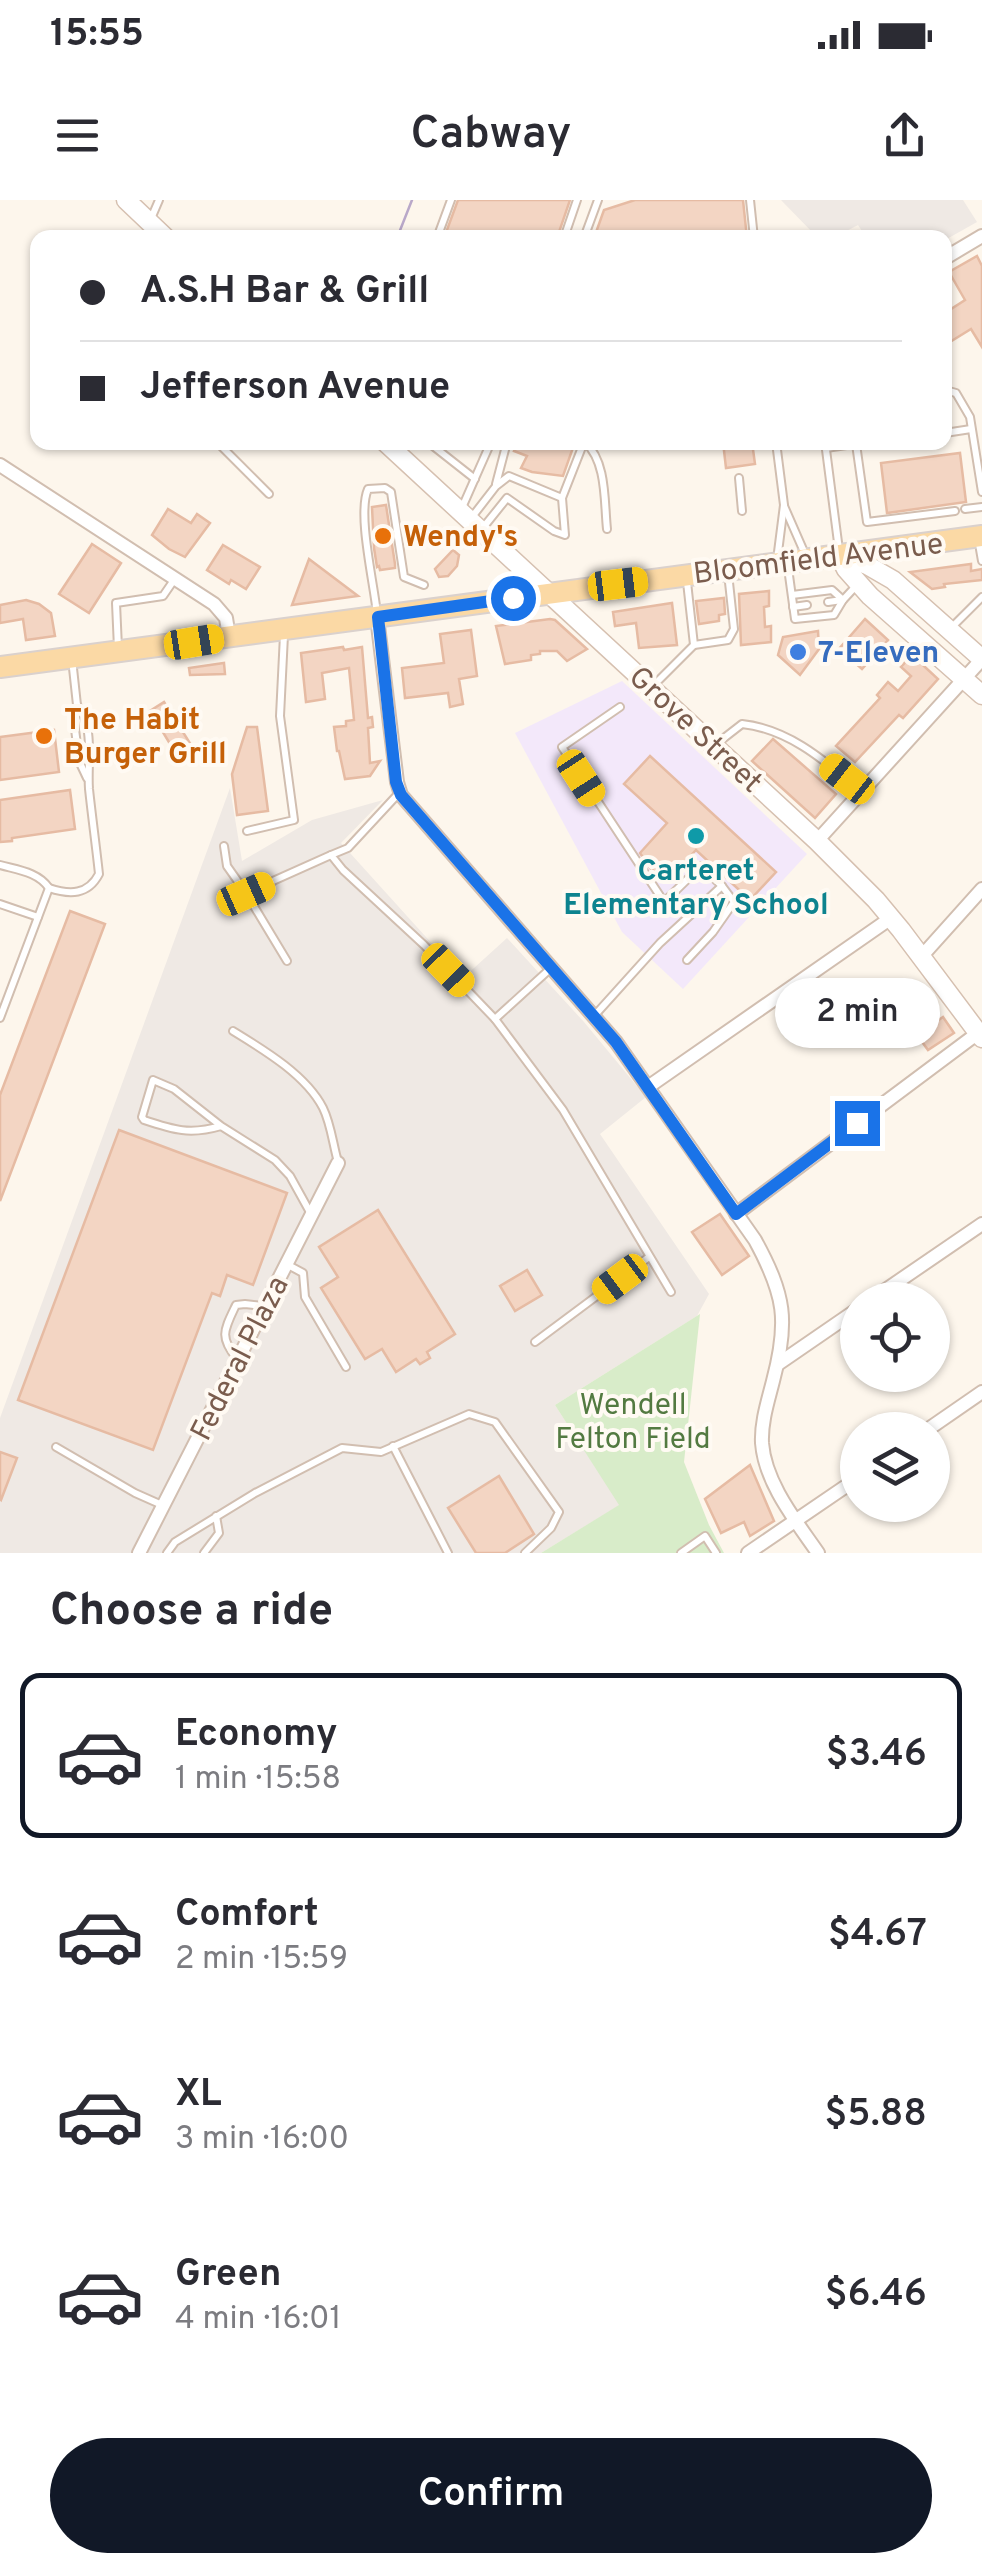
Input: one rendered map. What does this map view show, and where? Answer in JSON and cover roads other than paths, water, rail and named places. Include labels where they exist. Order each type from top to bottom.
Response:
[{"type":"main road","points":[[126,200],[154,230]]},
{"type":"main road","name":"Grove Street","points":[[394,450],[817,841],[891,918],[980,1036]]},
{"type":"main road","name":"Bloomfield Avenue","points":[[0,667],[980,536]]},
{"type":"main road","points":[[839,555],[858,584],[982,695]]},
{"type":"main road","points":[[839,555],[867,564],[893,580],[982,659]]},
{"type":"street","points":[[952,254],[982,236]]},
{"type":"street","points":[[0,465],[221,610],[229,637]]},
{"type":"street","points":[[378,617],[400,792],[594,1016],[648,1087],[771,1270],[784,1320],[783,1344],[763,1421],[762,1444],[780,1495],[818,1553]]},
{"type":"street","points":[[817,841],[982,659]]},
{"type":"street","points":[[921,957],[982,889]]},
{"type":"street","points":[[648,1087],[891,918]]},
{"type":"street","points":[[736,1214],[980,1036]]},
{"type":"street","name":"Federal Plaza","points":[[139,1553],[338,1164]]},
{"type":"street","points":[[897,1282],[982,1224]]},
{"type":"street","points":[[778,1364],[840,1321]]},
{"type":"street","points":[[950,1414],[982,1392]]},
{"type":"street","points":[[748,1553],[840,1490]]},
{"type":"lane","points":[[155,230],[159,200]]},
{"type":"lane","points":[[439,230],[450,200]]},
{"type":"lane","points":[[567,230],[577,200]]},
{"type":"lane","points":[[587,230],[598,200]]},
{"type":"lane","points":[[750,200],[753,230]]},
{"type":"lane","points":[[952,392],[970,417],[982,492]]},
{"type":"lane","points":[[952,431],[971,429]]},
{"type":"lane","points":[[225,450],[269,494]]},
{"type":"lane","points":[[439,450],[476,478]]},
{"type":"lane","points":[[470,521],[476,478],[488,450]]},
{"type":"lane","points":[[496,486],[505,450]]},
{"type":"lane","points":[[470,521],[507,498],[565,535],[562,498],[581,450]]},
{"type":"lane","points":[[592,450],[599,464],[607,529]]},
{"type":"lane","points":[[777,450],[795,619],[834,614],[858,584]]},
{"type":"lane","points":[[827,450],[839,555]]},
{"type":"lane","points":[[857,450],[867,522],[955,511]]},
{"type":"lane","points":[[470,521],[496,486],[509,476],[562,498]]},
{"type":"lane","points":[[739,478],[742,511]]},
{"type":"lane","points":[[378,617],[366,531],[364,499],[368,489],[377,486],[390,492],[404,578],[424,586]]},
{"type":"lane","points":[[784,505],[790,561]]},
{"type":"lane","points":[[965,510],[982,507]]},
{"type":"lane","points":[[980,536],[982,561]]},
{"type":"lane","points":[[651,688],[694,645],[728,640],[732,635],[728,570]]},
{"type":"lane","points":[[686,575],[694,645]]},
{"type":"lane","points":[[118,652],[116,603],[164,596],[175,579]]},
{"type":"lane","points":[[792,595],[832,590],[843,600]]},
{"type":"lane","points":[[948,629],[982,597]]},
{"type":"lane","points":[[828,602],[843,600]]},
{"type":"lane","points":[[793,607],[808,605]]},
{"type":"lane","points":[[247,832],[294,820],[280,716],[284,629]]},
{"type":"lane","points":[[0,865],[34,875],[49,888],[65,893],[82,892],[94,884],[99,874],[84,713],[78,705],[71,658]]},
{"type":"lane","points":[[620,707],[562,747],[664,902],[701,866],[734,902],[687,960]]},
{"type":"lane","points":[[714,746],[742,724],[786,736],[862,792]]},
{"type":"lane","points":[[246,894],[348,848],[400,792]]},
{"type":"lane","points":[[224,846],[227,866],[288,961]]},
{"type":"lane","points":[[331,855],[496,1019],[563,1110],[671,1292]]},
{"type":"lane","points":[[594,1016],[660,943],[722,886]]},
{"type":"lane","points":[[0,1018],[49,888]]},
{"type":"lane","points":[[0,904],[38,917]]},
{"type":"lane","points":[[496,1019],[551,968]]},
{"type":"lane","points":[[233,1031],[285,1065],[310,1090],[323,1108],[338,1164]]},
{"type":"lane","points":[[221,1126],[200,1133],[144,1120],[153,1080],[174,1089],[221,1126],[275,1160],[290,1176],[312,1215]]},
{"type":"lane","points":[[535,1342],[649,1258]]},
{"type":"lane","points":[[286,1264],[303,1273],[305,1297],[346,1366]]},
{"type":"lane","points":[[238,1360],[224,1336],[236,1305],[265,1306]]},
{"type":"lane","points":[[167,1553],[174,1542],[216,1516],[342,1448],[381,1452],[469,1414],[495,1422],[558,1512],[551,1528],[525,1553]]},
{"type":"lane","points":[[393,1446],[448,1553]]},
{"type":"lane","points":[[56,1447],[163,1506]]},
{"type":"lane","points":[[204,1553],[219,1533],[216,1516]]},
{"type":"lane","points":[[681,1553],[705,1536],[716,1553]]},
{"type":"tram line","points":[[400,230],[412,200]]},
{"type":"place","name":"Wendy's","points":[[383,536]]},
{"type":"place","name":"7-Eleven","points":[[798,652]]},
{"type":"place","name":"The Habit Burger Grill","points":[[44,736]]},
{"type":"place","name":"Carteret Elementary School","points":[[696,836]]},
{"type":"park label","name":"Wendell Felton Field","points":[[633,1421]]}]
